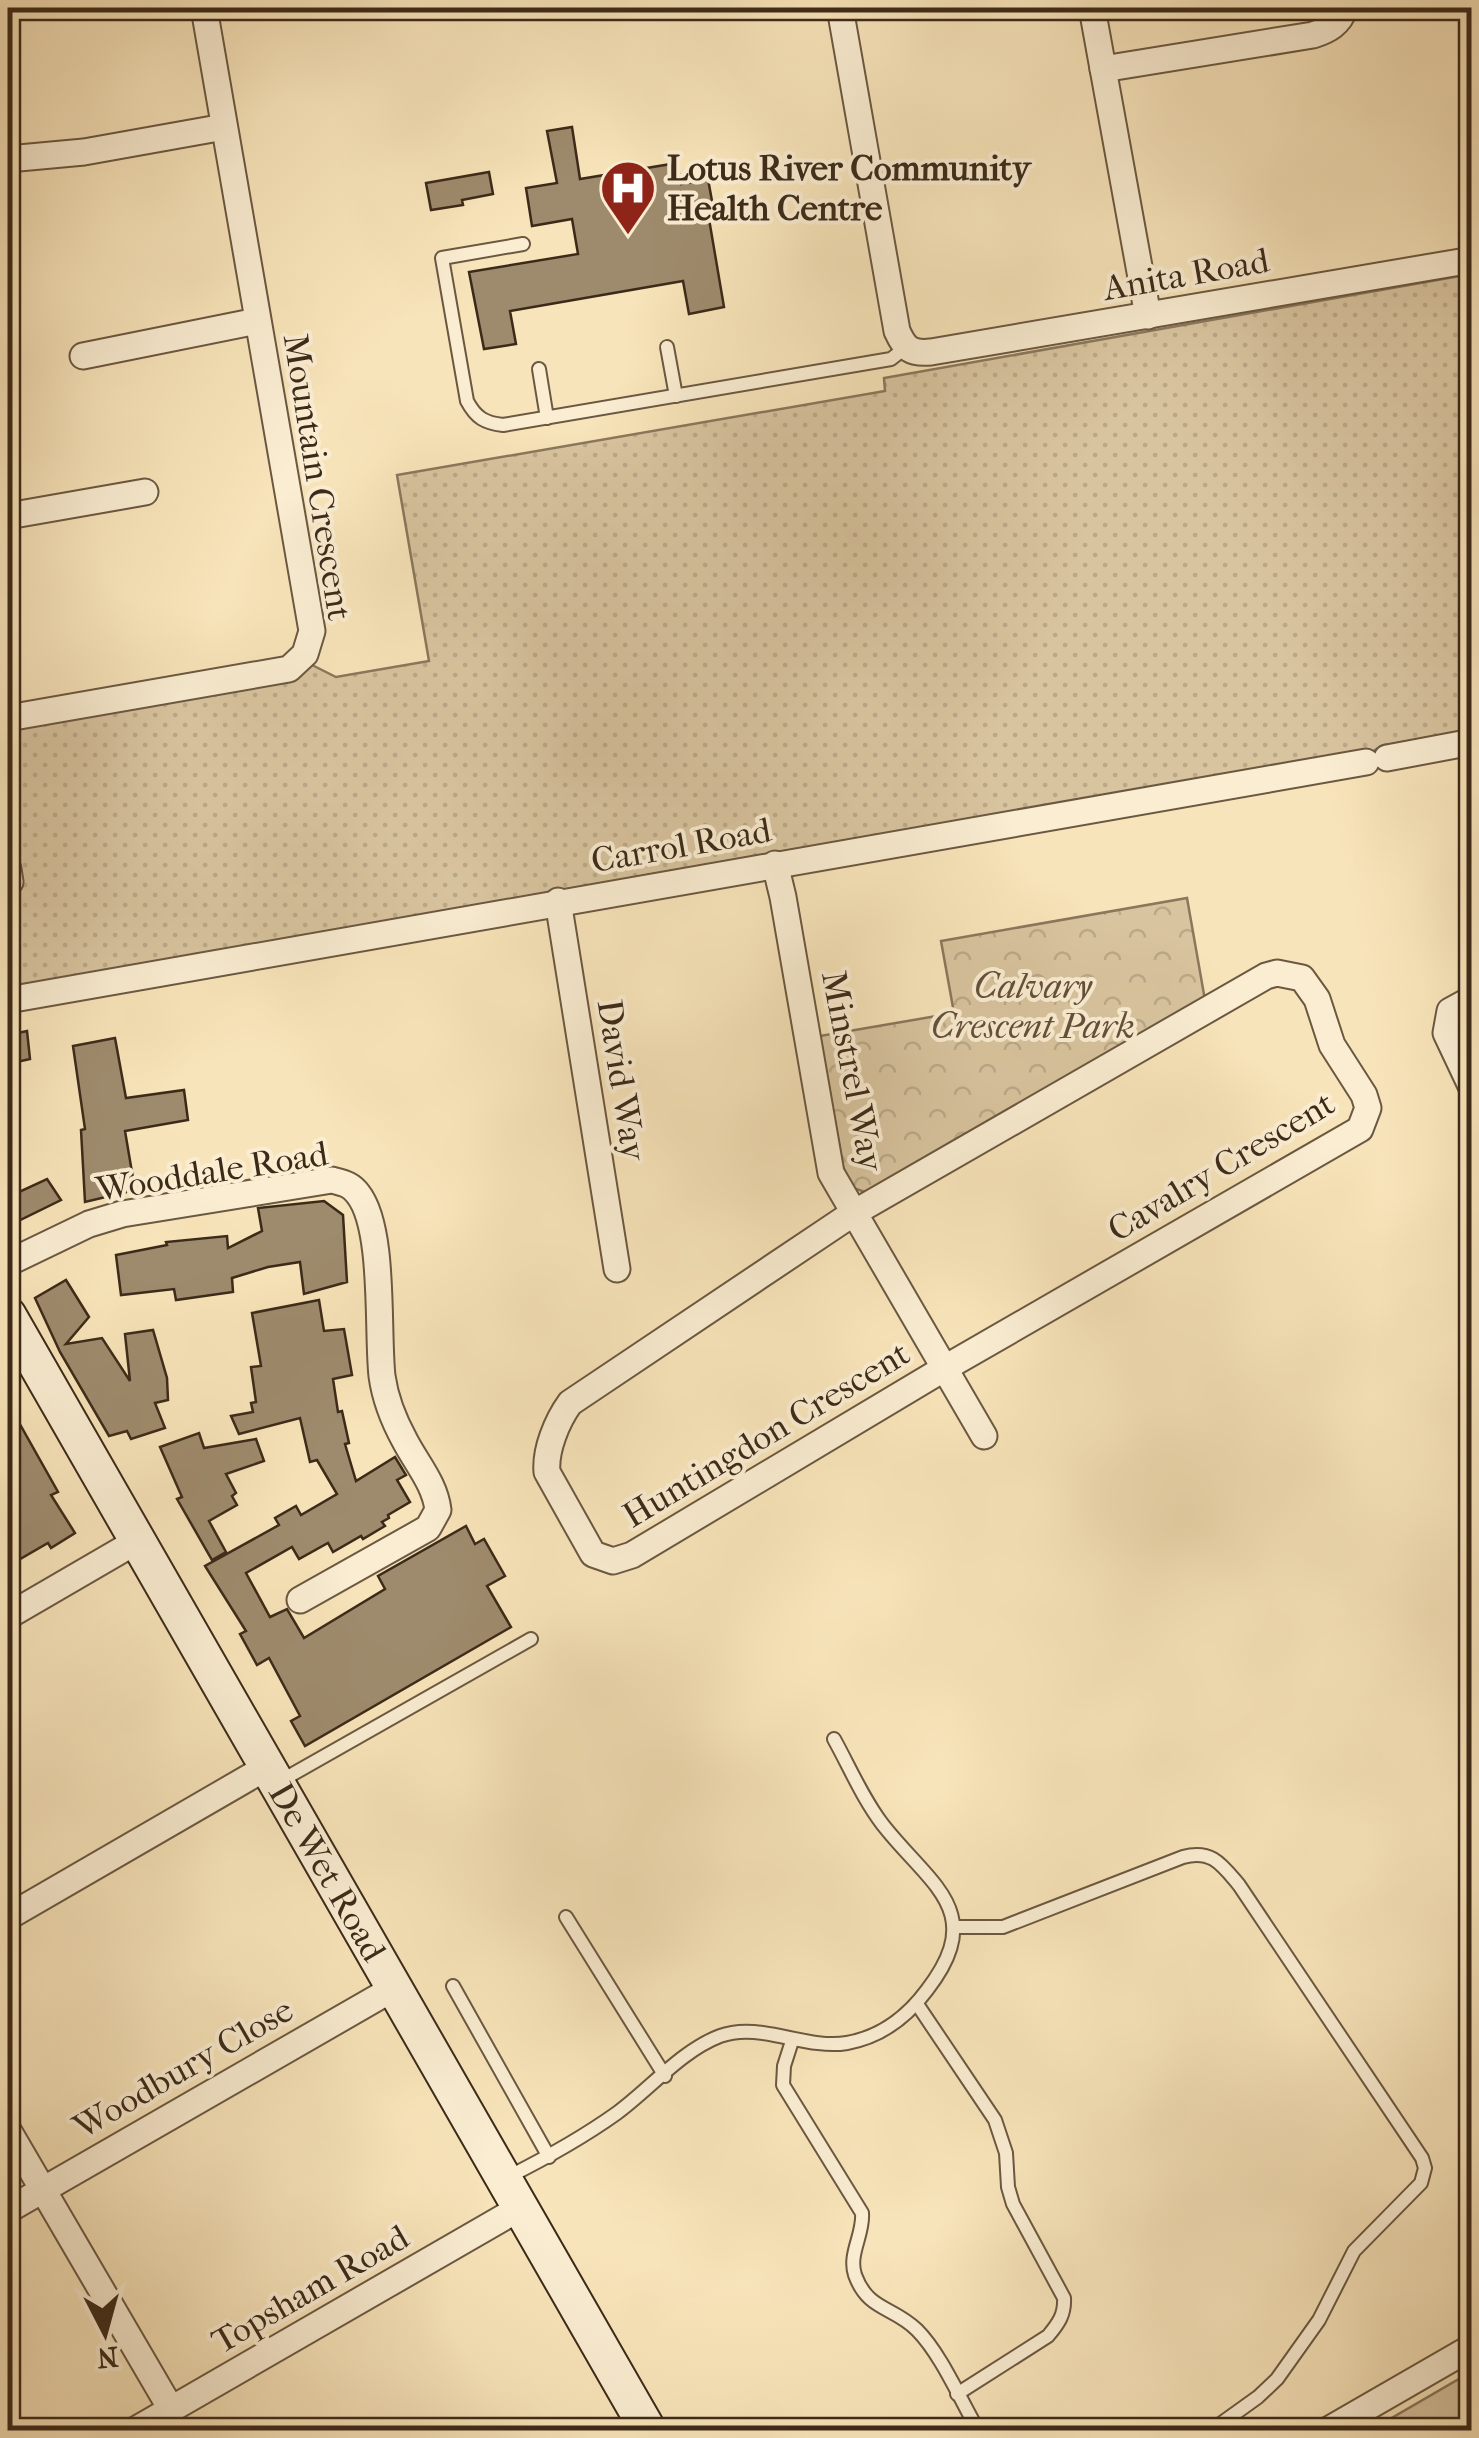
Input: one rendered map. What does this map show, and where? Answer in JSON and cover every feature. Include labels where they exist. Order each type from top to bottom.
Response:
[{"type":"street","name":"Mountain Crescent","points":[[8,718],[289,669],[305,654],[312,631],[204,8]]},
{"type":"street","points":[[840,8],[885,271],[897,330],[908,350]]},
{"type":"street","points":[[1092,8],[1148,316]]},
{"type":"street","points":[[1103,69],[1313,35],[1329,30],[1345,8]]},
{"type":"street","points":[[8,160],[84,152],[224,128]]},
{"type":"street","name":"Anita Road","points":[[908,350],[931,352],[1472,260]]},
{"type":"street","points":[[84,356],[257,322]]},
{"type":"street","points":[[8,516],[145,492]]},
{"type":"street","name":"Carrol Road","points":[[8,1000],[1472,742]]},
{"type":"street","name":"Minstrel Way","points":[[775,864],[831,1174],[984,1436]]},
{"type":"street","name":"David Way","points":[[558,901],[617,1269]]},
{"type":"street","name":"Cavalry Crescent","points":[[852,1214],[1266,976],[1277,973],[1302,978],[1317,998],[1332,1046],[1364,1095],[1368,1108],[1360,1129],[944,1368]]},
{"type":"street","points":[[1461,1005],[1446,1033],[1472,1088]]},
{"type":"street","name":"Wooddale Road","points":[[8,1264],[89,1224],[122,1214],[332,1180],[357,1192],[370,1222],[378,1284],[382,1378],[388,1405],[435,1495],[438,1510],[433,1523],[412,1538],[300,1600]]},
{"type":"street","name":"Huntingdon Crescent","points":[[852,1214],[570,1403],[546,1463],[549,1480],[593,1554],[602,1560],[621,1560],[944,1368]]},
{"type":"street","name":"De Wet Road","points":[[8,1315],[512,2194],[637,2427]]},
{"type":"street","points":[[8,1616],[137,1541]]},
{"type":"street","points":[[8,1917],[272,1775]]},
{"type":"street","name":"Woodbury Close","points":[[8,2210],[394,1988]]},
{"type":"street","points":[[8,2130],[171,2410]]},
{"type":"street","name":"Topsham Road","points":[[135,2430],[512,2194]]},
{"type":"street","points":[[1328,2430],[1472,2347]]},
{"type":"lane","points":[[523,244],[442,258],[467,401],[472,411],[488,424],[547,418],[891,359],[908,350]]},
{"type":"lane","points":[[667,346],[676,396]]},
{"type":"lane","points":[[538,369],[547,418]]},
{"type":"lane","points":[[272,1775],[531,1639]]},
{"type":"lane","points":[[512,2194],[549,2156],[615,2114],[665,2076],[690,2050],[723,2034],[745,2032],[826,2045],[871,2037],[917,2004],[950,1952],[955,1927],[942,1894],[870,1806],[834,1739]]},
{"type":"lane","points":[[955,1927],[1003,1927],[1184,1858],[1201,1853],[1211,1857],[1239,1885],[1422,2158],[1422,2183],[1354,2251],[1319,2320],[1277,2379],[1258,2398],[1212,2430]]},
{"type":"lane","points":[[566,1917],[665,2076]]},
{"type":"lane","points":[[453,1986],[549,2156]]},
{"type":"lane","points":[[917,2004],[995,2120],[1006,2153],[1013,2204],[1064,2298],[1065,2309],[1048,2336],[957,2394]]},
{"type":"lane","points":[[792,2041],[783,2085],[862,2214],[854,2257],[856,2277],[868,2299],[919,2331],[978,2430]]},
{"type":"green space","points":[[1471,274],[1471,730],[1381,746],[1368,755],[823,851],[807,847],[8,988],[8,887],[20,885],[8,819],[8,732],[15,727],[308,663],[336,677],[429,661],[397,475],[885,391],[884,378]]},
{"type":"green space","name":"Calvary Crescent Park","points":[[1187,898],[1205,1000],[868,1193],[853,1188],[843,1167],[820,1036],[954,1013],[941,941]]},
{"type":"green space","points":[[1471,2372],[1471,2430],[1371,2430]]},
{"type":"building","name":"Lotus River Community Health Centre","points":[[572,127],[580,179],[677,163],[681,184],[708,179],[714,212],[708,213],[724,307],[689,314],[683,281],[510,311],[516,344],[484,349],[469,272],[578,254],[572,219],[532,226],[526,188],[557,183],[547,131]]},
{"type":"building","points":[[489,172],[493,194],[462,200],[463,205],[431,210],[426,183]]},
{"type":"building","points":[[27,1031],[30,1059],[8,1064],[8,1035]]},
{"type":"building","points":[[115,1038],[126,1098],[184,1090],[188,1120],[125,1131],[135,1190],[85,1202],[81,1130],[85,1129],[73,1046]]},
{"type":"building","points":[[47,1179],[61,1200],[8,1226],[8,1197]]},
{"type":"building","points":[[324,1201],[343,1215],[347,1282],[304,1294],[300,1262],[232,1278],[233,1292],[176,1300],[174,1289],[121,1295],[116,1255],[167,1245],[166,1242],[227,1236],[228,1248],[262,1231],[258,1208]]},
{"type":"building","points":[[66,1280],[89,1317],[66,1344],[102,1338],[130,1381],[125,1334],[153,1330],[167,1378],[168,1400],[155,1403],[165,1428],[131,1439],[127,1431],[109,1436],[60,1352],[35,1298]]},
{"type":"building","points":[[319,1300],[324,1331],[344,1329],[352,1375],[333,1379],[356,1481],[395,1457],[406,1475],[397,1480],[410,1502],[388,1515],[382,1522],[385,1526],[333,1552],[328,1543],[299,1559],[292,1547],[246,1573],[270,1617],[287,1609],[304,1638],[385,1589],[378,1576],[466,1526],[475,1544],[484,1539],[505,1576],[487,1586],[511,1627],[305,1746],[291,1721],[300,1716],[269,1658],[257,1665],[240,1634],[246,1631],[205,1566],[279,1525],[275,1518],[296,1506],[301,1515],[337,1494],[317,1460],[310,1462],[300,1418],[239,1434],[231,1416],[253,1412],[251,1403],[256,1402],[251,1367],[261,1366],[252,1313]]},
{"type":"building","points":[[8,1403],[58,1492],[51,1495],[75,1533],[8,1566]]},
{"type":"building","points":[[199,1433],[204,1448],[256,1439],[264,1461],[226,1474],[236,1493],[232,1496],[237,1505],[209,1521],[226,1552],[212,1560],[177,1499],[182,1497],[160,1447]]},
{"type":"place","name":"Lotus River Community Health Centre","points":[[628,237]]}]
